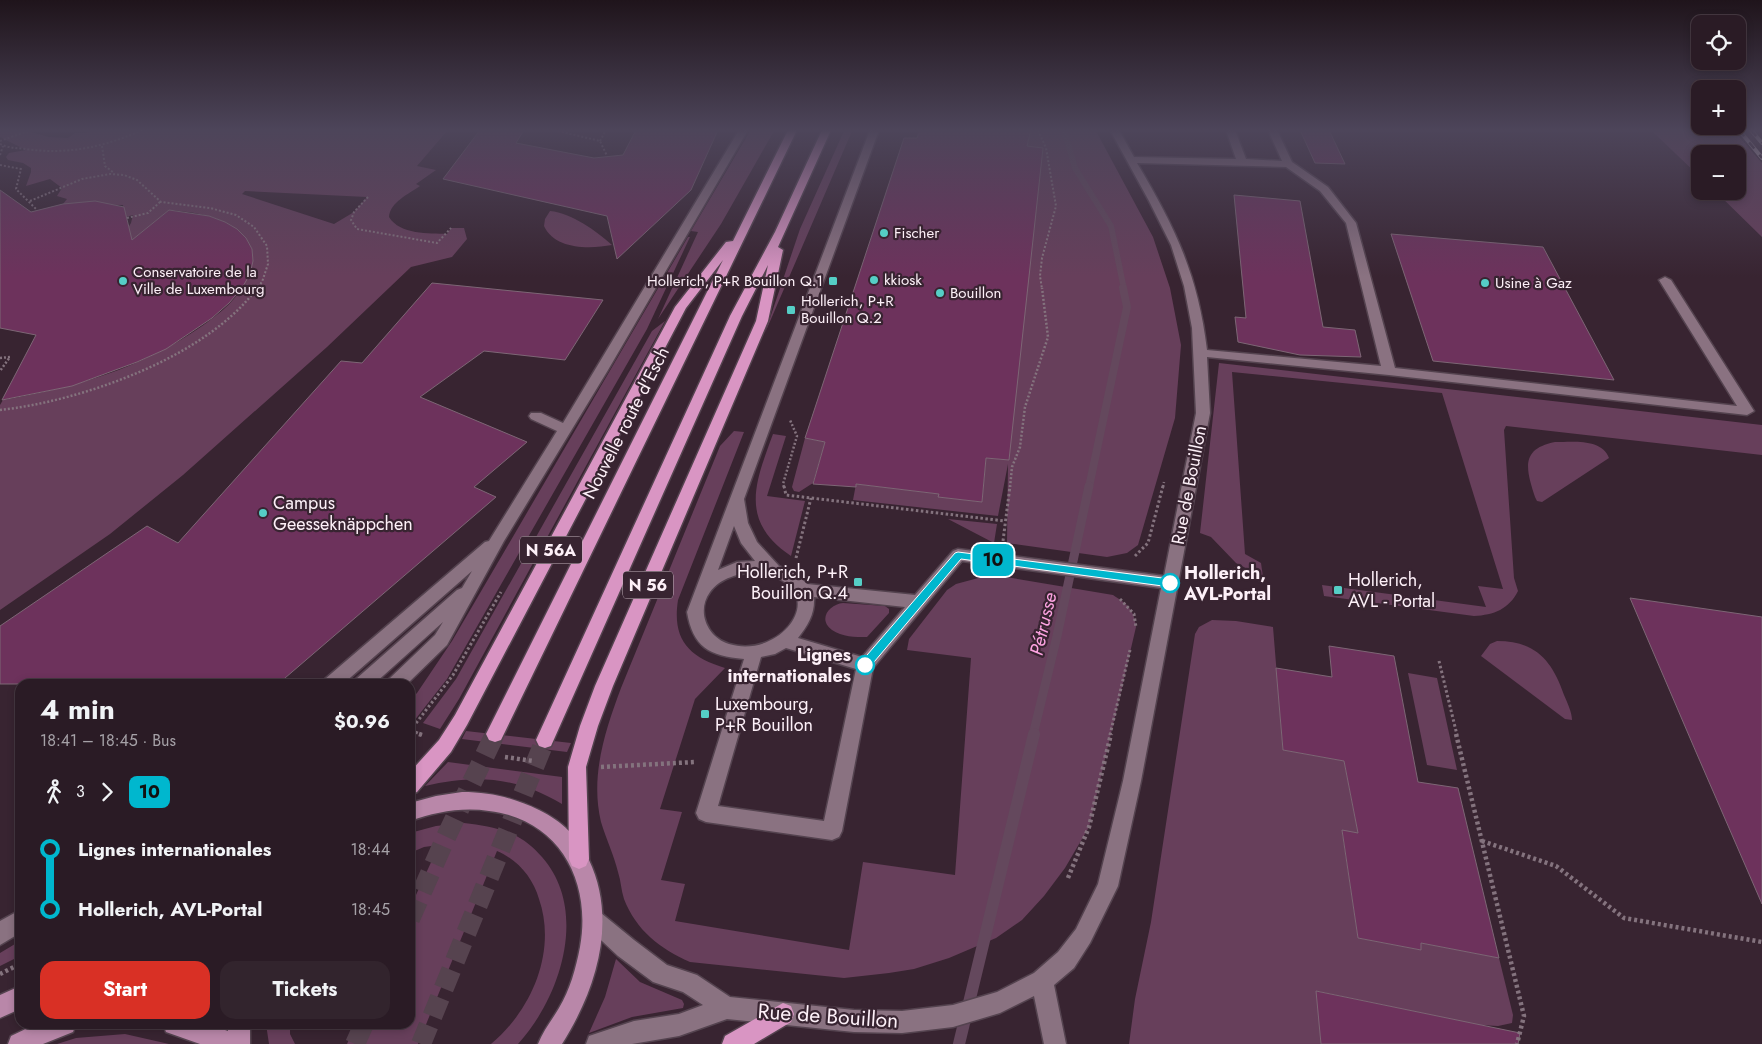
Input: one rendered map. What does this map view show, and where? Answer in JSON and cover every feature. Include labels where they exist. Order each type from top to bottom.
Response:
[{"type":"highway","name":"Nouvelle route d'Esch","points":[[495,734],[706,310],[745,224],[769,179]]},
{"type":"highway","name":"N 56","points":[[545,740],[736,316],[780,232],[805,179]]},
{"type":"highway","name":"N 56A","points":[[415,780],[445,746],[461,720],[681,307],[745,224]]},
{"type":"highway","name":"N 56","points":[[579,859],[577,767],[589,726],[604,686],[762,320],[780,232]]},
{"type":"highway","points":[[733,1044],[783,1014]]},
{"type":"main road","points":[[415,811],[452,802],[479,800],[504,804],[527,812],[548,824],[566,840],[579,859],[590,888],[594,920],[591,956],[578,995],[558,1033],[549,1044]]},
{"type":"main road","points":[[0,1007],[15,1000]]},
{"type":"main road","points":[[19,1044],[50,1029]]},
{"type":"main road","points":[[189,1029],[233,1044]]},
{"type":"main road","points":[[239,1029],[239,1044]]},
{"type":"street","points":[[400,679],[441,640],[498,538],[715,179]]},
{"type":"street","points":[[738,496],[739,524],[749,544],[779,571],[796,581],[802,590],[806,603],[804,616],[798,630],[785,642],[770,649],[754,653],[736,654],[719,649],[706,640],[697,629],[694,615],[696,602],[703,589],[857,179]]},
{"type":"street","name":"Rue de Bouillon","points":[[597,1044],[634,1032],[679,1025],[727,1008],[854,1021],[902,1022],[953,1016],[1000,1002],[1046,984],[1083,936],[1108,886],[1132,781],[1203,413],[1202,353],[1194,298],[1176,245],[1140,179]]},
{"type":"street","points":[[1309,179],[1324,189],[1351,223],[1389,371]]},
{"type":"street","points":[[1202,353],[1389,371],[1747,411],[1665,280]]},
{"type":"street","points":[[536,416],[565,429]]},
{"type":"street","points":[[337,679],[498,538]]},
{"type":"street","points":[[754,653],[706,813],[832,831],[865,665],[958,555],[1170,583]]},
{"type":"street","points":[[703,589],[713,579],[741,567],[757,566],[779,571]]},
{"type":"street","points":[[368,679],[471,587]]},
{"type":"street","points":[[802,590],[919,602]]},
{"type":"street","points":[[785,642],[865,665]]},
{"type":"street","name":"Rue de Bouillon","points":[[594,920],[660,974],[689,983],[727,1008]]},
{"type":"street","points":[[0,934],[15,924]]},
{"type":"street","points":[[1046,984],[1055,1044]]},
{"type":"path","points":[[18,179],[16,188],[36,209]]},
{"type":"path","points":[[30,201],[78,181],[89,179]]},
{"type":"path","points":[[0,410],[69,396],[132,374],[161,361],[216,328],[244,304],[264,276],[268,257],[265,240],[249,222],[222,210],[160,202],[141,182],[132,179]]},
{"type":"path","points":[[1003,545],[1012,467],[1020,447],[1025,408],[1048,338],[1040,276],[1042,258],[1056,206],[1051,179]]},
{"type":"path","points":[[368,197],[354,212],[351,220],[357,229],[437,243],[451,228]]},
{"type":"path","points":[[127,218],[148,213],[160,202]]},
{"type":"path","points":[[0,358],[10,357],[0,371]]},
{"type":"path","points":[[793,411],[790,420],[797,436],[783,484],[786,495],[1005,521]]},
{"type":"path","points":[[1129,559],[1138,554],[1148,542],[1165,478]]},
{"type":"path","points":[[779,571],[796,558],[810,498]]},
{"type":"path","points":[[1234,569],[1262,581]]},
{"type":"path","points":[[1113,595],[1124,602],[1134,614],[1136,627],[1134,637]]},
{"type":"path","points":[[1068,878],[1089,827],[1131,646]]},
{"type":"path","points":[[1439,661],[1524,1016],[1517,1044]]},
{"type":"path","points":[[1482,841],[1556,866],[1624,918],[1762,942]]},
{"type":"path","points":[[0,974],[15,966]]},
{"type":"shaded area","points":[[29,179],[424,179],[416,184],[420,186],[396,203],[389,217],[400,227],[415,232],[447,234],[451,228],[464,228],[467,239],[452,257],[411,267],[327,347],[183,475],[110,534],[0,610],[0,405],[3,400],[55,389],[107,374],[156,354],[179,341],[218,314],[241,289],[248,270],[252,249],[245,238],[227,223],[205,215],[169,210],[107,261],[131,223],[133,215],[126,217],[123,205],[63,204],[67,199],[57,196],[62,188],[50,179],[26,186]],"holes":[[[245,191],[367,197],[354,212],[334,224],[242,194]]]},
{"type":"shaded area","points":[[722,179],[747,179],[721,224],[658,319],[698,232],[691,231]]},
{"type":"shaded area","points":[[823,179],[831,179],[765,333],[800,229]]},
{"type":"shaded area","points":[[1025,179],[1122,179],[1153,237],[1170,288],[1181,345],[1175,418],[1138,545],[1127,553],[1107,557],[1007,543],[1008,464],[998,516],[853,500],[856,484],[939,494],[939,497],[982,502],[986,458],[1009,460]]},
{"type":"shaded area","points":[[1746,179],[1762,179],[1762,237],[1724,200],[1746,200]]},
{"type":"shaded area","points":[[550,211],[575,219],[612,245],[584,247],[565,244],[556,240],[544,226],[545,219]]},
{"type":"shaded area","points":[[688,237],[690,237],[647,329],[447,679],[415,720],[415,695],[452,641]]},
{"type":"shaded area","points":[[665,321],[459,699],[440,729],[423,723],[456,679],[652,331]]},
{"type":"shaded area","points":[[1219,363],[1762,425],[1762,455],[1506,426],[1504,430],[1514,578],[1518,591],[1505,607],[1488,614],[1474,616],[1324,596],[1322,585],[1486,607],[1478,586],[1503,589],[1442,393],[1232,372],[1245,554],[1261,563],[1263,577],[1236,563],[1211,537],[1200,533]]},
{"type":"shaded area","points":[[734,431],[744,432],[678,600],[678,626],[680,636],[685,644],[701,658],[725,668],[695,699],[660,809],[682,812],[661,880],[685,884],[675,921],[849,950],[863,862],[955,875],[971,658],[907,650],[909,639],[947,590],[956,584],[982,577],[1006,577],[1113,595],[1132,611],[1136,627],[1089,827],[1065,868],[1044,896],[1022,920],[996,938],[949,958],[914,969],[844,978],[690,962],[659,945],[642,929],[629,910],[601,822],[597,788],[601,754],[621,688],[720,446]]},
{"type":"shaded area","points":[[773,434],[786,436],[767,496],[805,501],[791,556],[775,543],[764,529],[758,515],[757,485]]},
{"type":"shaded area","points":[[805,438],[825,442],[813,483],[799,492],[794,491],[792,487]]},
{"type":"shaded area","points":[[1555,442],[1586,442],[1593,444],[1600,447],[1609,458],[1542,502],[1537,501],[1529,478],[1528,462],[1536,450],[1544,445]]},
{"type":"shaded area","points":[[948,519],[997,524],[994,543]]},
{"type":"shaded area","points":[[843,603],[885,606],[889,609],[889,613],[867,637],[853,637],[832,630],[826,621],[825,617],[830,609]]},
{"type":"shaded area","points":[[1212,620],[1236,621],[1273,627],[1283,750],[1344,761],[1358,833],[1342,831],[1358,938],[1421,950],[1421,943],[1499,958],[1513,1015],[1512,1023],[1498,1026],[1480,1025],[1317,991],[1321,1044],[1129,1044],[1135,999],[1151,922],[1195,634],[1199,627]]},
{"type":"shaded area","points":[[1497,641],[1510,642],[1532,649],[1548,663],[1559,683],[1572,720],[1565,719],[1481,656],[1490,644]]},
{"type":"shaded area","points":[[1408,673],[1437,678],[1457,770],[1427,765]]},
{"type":"shaded area","points":[[466,731],[571,743],[567,752],[462,739]]},
{"type":"shaded area","points":[[448,762],[562,777],[562,804],[529,788],[496,780],[462,780],[425,786]]},
{"type":"shaded area","points":[[464,823],[494,828],[521,838],[542,857],[556,878],[564,902],[566,927],[564,953],[557,978],[533,1025],[518,1044],[491,1044],[506,1030],[529,997],[543,959],[545,939],[544,919],[533,884],[524,870],[512,859],[497,851],[418,1044],[347,1044],[354,1029],[415,1029],[415,897],[439,845],[424,847],[415,851],[415,832],[436,826]]},
{"type":"shaded area","points":[[15,944],[15,958],[0,966],[0,953]]},
{"type":"shaded area","points":[[616,959],[640,982],[682,1000],[683,1008],[632,1017],[589,1033],[605,997]]},
{"type":"shaded area","points":[[267,1029],[290,1029],[290,1034],[295,1044],[269,1044]]},
{"type":"shaded area","points":[[125,1034],[169,1044],[57,1044],[76,1038]]},
{"type":"building","points":[[443,179],[696,179],[691,190],[617,259],[607,216]]},
{"type":"building","name":"Bouillon","points":[[891,179],[1040,179],[1009,460],[986,458],[982,502],[938,497],[939,494],[856,484],[856,487],[813,484],[825,442],[805,438]]},
{"type":"building","name":"Conservatoire de la Ville de Luxembourg","points":[[0,190],[31,212],[63,204],[95,201],[124,207],[132,240],[169,210],[209,216],[237,229],[246,238],[252,249],[253,261],[250,274],[242,288],[229,303],[212,318],[166,349],[72,386],[2,400],[36,335],[0,328]]},
{"type":"building","points":[[1234,195],[1300,201],[1323,327],[1355,330],[1361,357],[1300,355],[1238,342],[1235,317],[1246,318]]},
{"type":"building","name":"Usine à Gaz","points":[[1391,234],[1543,247],[1614,380],[1433,361]]},
{"type":"building","points":[[432,283],[603,300],[565,360],[484,351],[420,397],[527,442],[474,487],[496,497],[284,679],[15,679],[15,684],[0,684],[0,626],[147,526],[178,543],[341,361],[362,363]]},
{"type":"building","points":[[1630,598],[1762,617],[1762,904],[1696,752]]},
{"type":"building","points":[[1329,646],[1394,656],[1418,782],[1458,788],[1499,958],[1421,943],[1421,950],[1358,938],[1342,830],[1358,833],[1344,761],[1283,750],[1276,668],[1332,677]]},
{"type":"building","points":[[1316,991],[1520,1033],[1518,1044],[1321,1044]]},
{"type":"waterway","name":"Pétrusse","points":[[1082,179],[1111,226],[1124,289]]},
{"type":"waterway","name":"Pétrusse","points":[[1089,487],[1127,307],[1123,288]]},
{"type":"waterway","name":"Pétrusse","points":[[1033,735],[1057,636],[1089,486]]},
{"type":"waterway","name":"Pétrusse","points":[[959,1044],[1034,734]]},
{"type":"tunnel","points":[[415,908],[495,734]]},
{"type":"tunnel","points":[[421,1044],[545,740]]},
{"type":"tunnel","points":[[355,1044],[362,1029]]},
{"type":"bus line","name":"10","points":[[865,665],[958,555],[1170,583]]},
{"type":"place","name":"Fischer","points":[[884,233]]},
{"type":"place","name":"kkiosk","points":[[874,280]]},
{"type":"place","name":"Conservatoire de la Ville de Luxembourg","points":[[123,281]]},
{"type":"place","name":"Hollerich, P+R Bouillon Q.1","points":[[833,281]]},
{"type":"place","name":"Usine à Gaz","points":[[1485,283]]},
{"type":"place","name":"Bouillon","points":[[940,293]]},
{"type":"place","name":"Hollerich, P+R Bouillon Q.2","points":[[791,310]]},
{"type":"place","name":"Campus Geesseknäppchen","points":[[263,513]]},
{"type":"place","name":"Hollerich, P+R Bouillon Q.4","points":[[858,582]]},
{"type":"place","name":"Hollerich, AVL-Portal","points":[[1170,583]]},
{"type":"place","name":"Hollerich, AVL - Portal","points":[[1338,590]]},
{"type":"place","name":"Lignes internationales","points":[[865,665]]},
{"type":"place","name":"Luxembourg, P+R Bouillon","points":[[705,714]]}]
